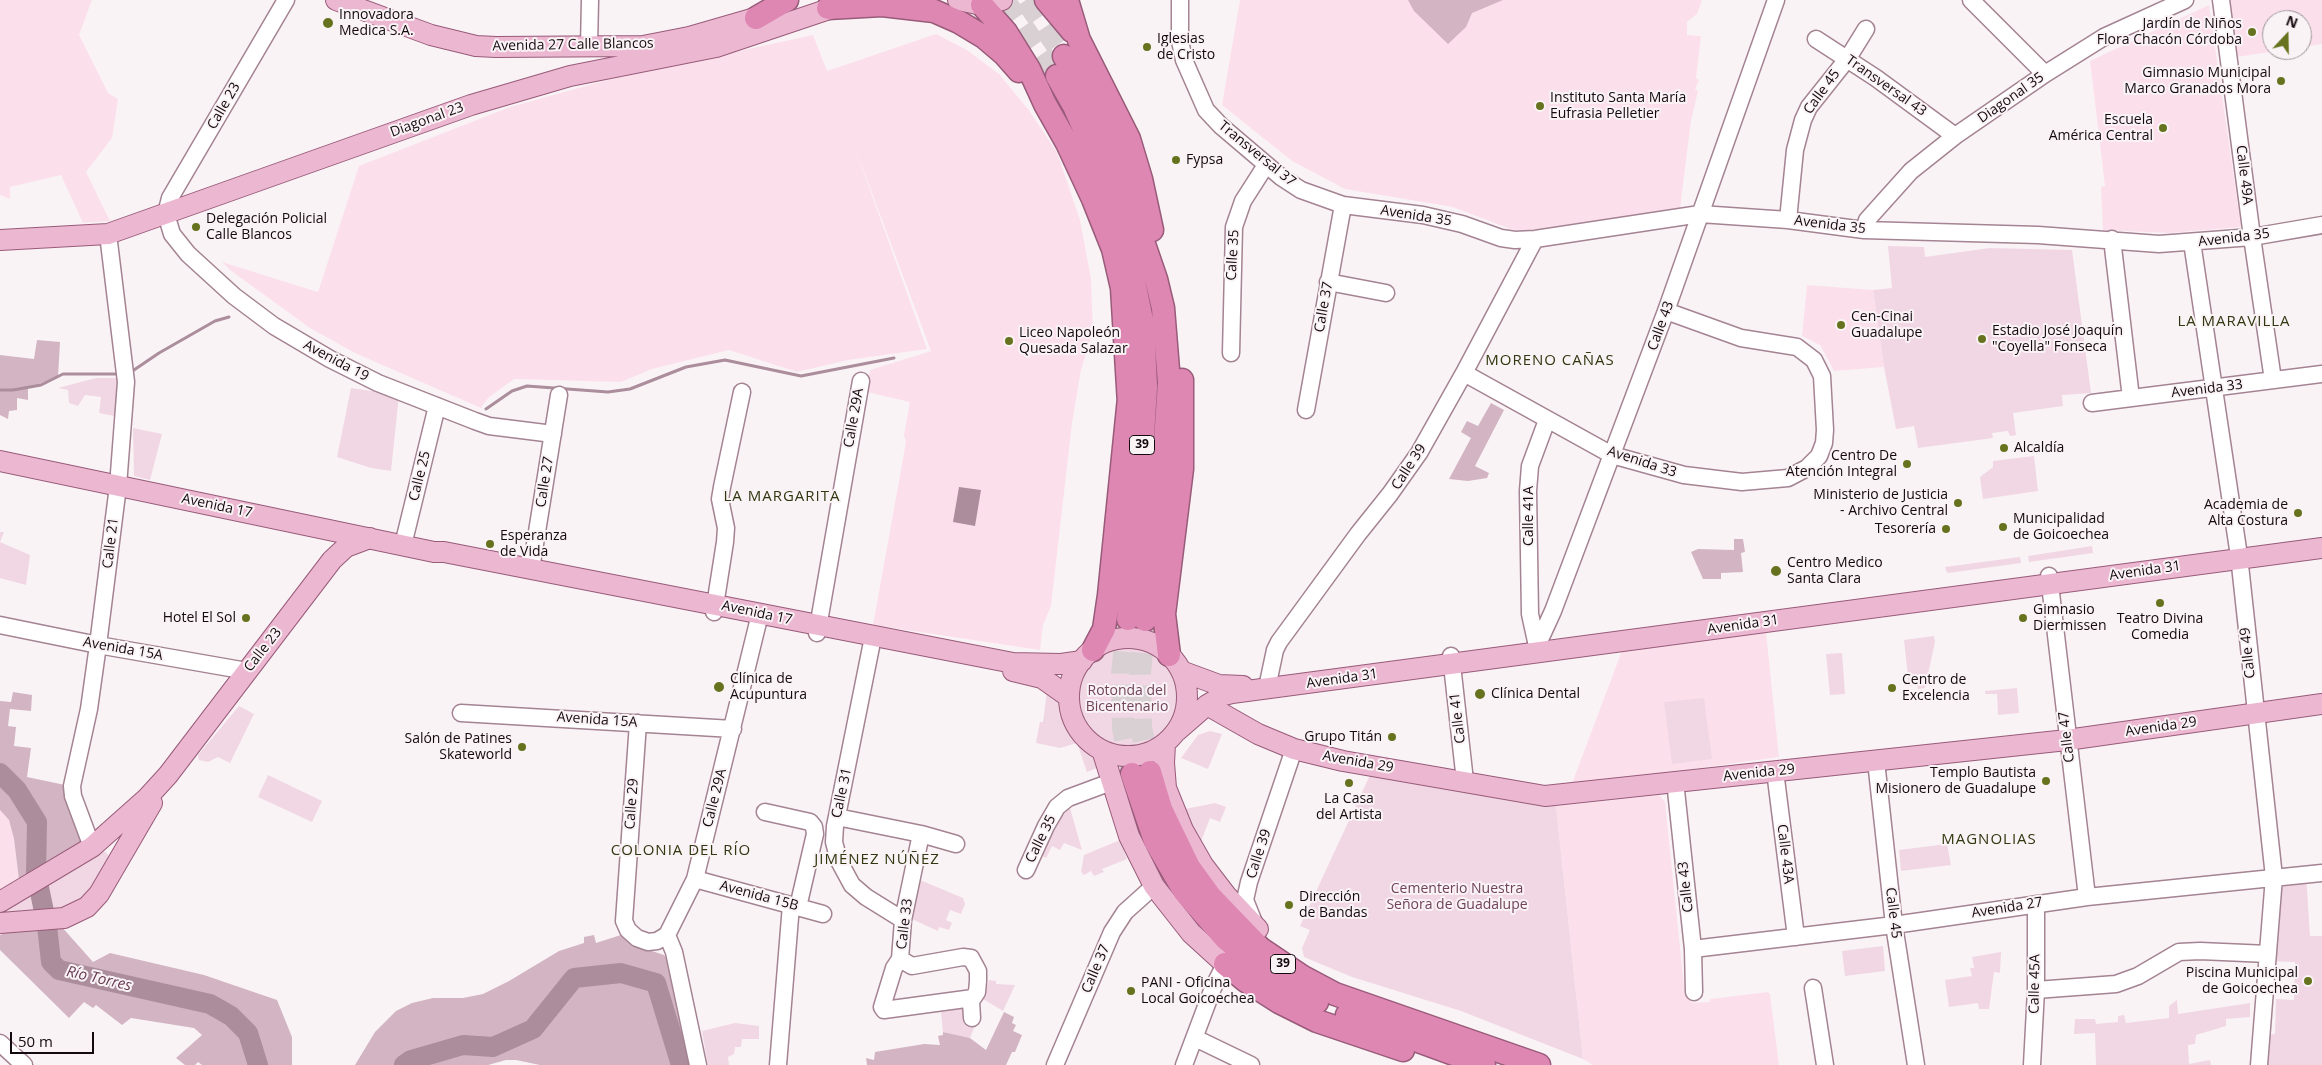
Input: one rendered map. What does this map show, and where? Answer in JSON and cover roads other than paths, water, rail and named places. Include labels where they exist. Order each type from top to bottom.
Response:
[{"type":"highway","points":[[756,18],[787,0]]},
{"type":"highway","points":[[1046,0],[1067,57]]},
{"type":"highway","points":[[1067,0],[1067,57]]},
{"type":"highway","points":[[992,3],[1006,32],[1029,69],[1045,104],[1071,151],[1113,249],[1122,288],[1128,404]]},
{"type":"highway","points":[[819,4],[908,7],[934,12],[958,22],[984,37],[1004,54],[1045,104]]},
{"type":"highway","name":"39","points":[[1067,57],[1092,106],[1113,154],[1159,288],[1167,343],[1169,382],[1165,441],[1136,620],[1137,530],[1146,387],[1143,325],[1132,272],[1101,167],[1077,113],[1067,57]]},
{"type":"highway","points":[[1087,655],[1104,629],[1109,595],[1133,354],[1132,272]]},
{"type":"highway","points":[[1159,288],[1177,338],[1183,401],[1182,469],[1164,614],[1175,663]]},
{"type":"highway","name":"39","points":[[1484,1065],[1320,1003],[1282,984],[1253,962],[1226,939],[1184,891],[1155,841],[1141,773],[1189,867],[1221,908],[1260,948],[1303,977],[1334,994],[1505,1051],[1540,1065]]},
{"type":"highway","points":[[1258,929],[1292,956],[1328,976],[1474,1030],[1505,1051]]},
{"type":"highway","points":[[1225,964],[1246,981],[1279,1002],[1317,1022],[1452,1065]]},
{"type":"main road","name":"Avenida 27 Calle Blancos","points":[[336,0],[431,34],[476,46],[589,47],[644,46],[670,42],[756,18],[819,4]]},
{"type":"main road","name":"Diagonal 23","points":[[0,240],[108,234],[471,105],[570,76],[716,47],[819,4],[857,0]]},
{"type":"main road","points":[[958,0],[992,3]]},
{"type":"main road","name":"Avenida 17","points":[[0,461],[434,552],[444,552],[531,569],[1034,676],[1042,678],[1069,697]]},
{"type":"main road","points":[[314,527],[324,542],[327,555],[326,568]]},
{"type":"main road","name":"Calle 23","points":[[0,924],[64,918],[87,907],[99,894],[168,775],[247,671],[326,568],[346,547],[370,538]]},
{"type":"main road","name":"Avenida 31","points":[[1175,663],[1219,685],[1246,686],[1562,646],[2049,580],[2238,554],[2322,538]]},
{"type":"main road","name":"Avenida 31","points":[[2238,554],[2322,548]]},
{"type":"main road","name":"Avenida 17","points":[[434,552],[442,558],[578,585],[714,608]]},
{"type":"main road","points":[[1171,737],[1148,753],[1137,756],[1125,756],[1102,750],[1088,741],[1078,728],[1071,713],[1069,697],[1072,678],[1087,655],[1112,641],[1132,638],[1152,644],[1175,663],[1187,688],[1187,703],[1184,718],[1171,737],[1164,763],[1166,788],[1183,830],[1202,865],[1226,895],[1258,929]]},
{"type":"main road","name":"Avenida 17","points":[[873,641],[1012,663],[1062,664],[1087,655]]},
{"type":"main road","name":"Avenida 31","points":[[1171,737],[1207,706],[1224,695],[1537,646],[1562,646]]},
{"type":"main road","name":"Avenida 29","points":[[1207,706],[1258,734],[1294,749],[1343,761],[1465,780],[1545,796],[2067,740],[2322,704]]},
{"type":"main road","points":[[1102,750],[1129,836],[1154,886],[1191,933],[1225,964]]},
{"type":"main road","name":"Calle 23","points":[[0,902],[91,848],[122,822],[168,775]]},
{"type":"street","name":"Calle 23","points":[[166,214],[170,198],[286,0]]},
{"type":"street","points":[[589,47],[590,0]]},
{"type":"street","name":"Transversal 37","points":[[1180,0],[1180,41],[1192,80],[1206,110],[1221,126],[1266,165],[1301,190],[1343,205]]},
{"type":"street","points":[[1971,0],[2045,74]]},
{"type":"street","name":"Diagonal 35","points":[[1864,230],[1867,220],[1911,171],[1955,136],[2045,74],[2104,37],[2185,0]]},
{"type":"street","name":"Calle 49A","points":[[2221,0],[2273,380]]},
{"type":"street","name":"Calle 43","points":[[1537,646],[1553,611],[1666,311],[1776,1]]},
{"type":"street","name":"Calle 45","points":[[1788,220],[1798,132],[1809,107],[1848,58],[1866,30]]},
{"type":"street","name":"Transversal 43","points":[[1816,39],[1848,58],[1918,107],[1955,136]]},
{"type":"street","name":"Calle 35","points":[[1231,353],[1234,227],[1243,201],[1266,165]]},
{"type":"street","name":"Avenida 35","points":[[1343,205],[1441,218],[1501,238],[1515,240],[1700,214],[1788,220],[1864,230],[2112,240],[2159,244],[2252,237],[2322,225]]},
{"type":"street","name":"Calle 37","points":[[1306,410],[1343,205]]},
{"type":"street","name":"Avenida 19","points":[[166,214],[172,234],[188,254],[234,296],[274,326],[330,359],[362,375],[490,426],[553,434]]},
{"type":"street","name":"Calle 21","points":[[91,848],[73,796],[72,786],[89,709],[98,645],[118,486],[126,382],[108,234]]},
{"type":"street","name":"Calle 39","points":[[1268,683],[1275,650],[1279,642],[1409,469],[1464,373],[1534,238]]},
{"type":"street","points":[[2112,240],[2131,398]]},
{"type":"street","name":"Calle 49","points":[[2192,242],[2238,554],[2254,714],[2274,877],[2260,1065]]},
{"type":"street","points":[[1328,282],[1386,293]]},
{"type":"street","name":"Avenida 33","points":[[1464,373],[1612,455],[1684,475],[1742,482],[1788,478],[1807,468],[1819,456],[1825,430],[1822,376],[1814,360],[1797,347],[1742,338],[1666,311]]},
{"type":"street","name":"Avenida 33","points":[[2092,403],[2322,374]]},
{"type":"street","name":"Calle 29A","points":[[817,630],[861,381]]},
{"type":"street","points":[[714,608],[726,528],[720,499],[742,392]]},
{"type":"street","name":"Calle 27","points":[[531,569],[559,395]]},
{"type":"street","name":"Calle 25","points":[[403,545],[437,406]]},
{"type":"street","name":"Calle 41A","points":[[1537,646],[1530,614],[1528,491],[1530,466],[1547,420]]},
{"type":"street","name":"Calle 47","points":[[2049,580],[2087,897]]},
{"type":"street","points":[[1530,614],[1534,618],[1544,620],[1553,611]]},
{"type":"street","name":"Calle 29A","points":[[667,935],[695,879],[760,618]]},
{"type":"street","name":"Avenida 15A","points":[[0,625],[98,645],[247,671]]},
{"type":"street","name":"Calle 31","points":[[873,641],[834,834],[839,861],[852,885],[866,897],[903,920]]},
{"type":"street","name":"Calle 41","points":[[1451,660],[1465,780]]},
{"type":"street","name":"Avenida 15A","points":[[461,713],[733,729]]},
{"type":"street","name":"Calle 29","points":[[638,723],[624,921],[628,930],[637,938],[648,942],[657,942],[667,935]]},
{"type":"street","name":"Calle 39","points":[[1258,929],[1248,911],[1245,900],[1249,882],[1294,749]]},
{"type":"street","name":"Calle 45","points":[[1876,761],[1894,926],[1916,1065]]},
{"type":"street","name":"Calle 43A","points":[[1774,771],[1796,937]]},
{"type":"street","name":"Calle 43","points":[[1675,781],[1693,949],[1694,992]]},
{"type":"street","name":"Calle 35","points":[[1026,870],[1057,807],[1068,798],[1111,782]]},
{"type":"street","points":[[766,812],[810,822],[814,831],[794,906],[778,1065]]},
{"type":"street","points":[[837,817],[921,834],[956,844]]},
{"type":"street","points":[[814,831],[834,834]]},
{"type":"street","name":"Calle 33","points":[[921,834],[903,920],[900,959],[894,968],[882,1008],[884,1010],[972,998]]},
{"type":"street","name":"Avenida 27","points":[[1693,949],[1894,926],[2087,897],[2322,873]]},
{"type":"street","name":"Avenida 15B","points":[[695,879],[823,914]]},
{"type":"street","name":"Calle 37","points":[[1055,1065],[1112,932],[1125,912],[1154,886]]},
{"type":"street","name":"Calle 45A","points":[[2032,1065],[2036,990],[2036,904]]},
{"type":"street","points":[[667,935],[674,952],[698,1065]]},
{"type":"street","points":[[2036,990],[2116,984],[2138,976],[2180,952],[2268,954]]},
{"type":"street","points":[[900,959],[912,966],[963,957],[972,958],[978,970],[976,992],[972,998],[972,1018]]},
{"type":"street","points":[[1184,1065],[1213,988],[1225,964]]},
{"type":"street","points":[[1813,988],[1826,1065]]},
{"type":"street","points":[[1195,1038],[1251,1065]]},
{"type":"street","points":[[0,1043],[24,1065]]},
{"type":"waterway","points":[[131,372],[159,353],[215,321],[229,317]]},
{"type":"waterway","points":[[486,409],[512,391],[527,386],[608,392],[630,389],[686,367],[725,360],[801,376],[894,358]]},
{"type":"waterway","points":[[0,390],[13,390],[41,385],[63,374],[120,374]]},
{"type":"waterway","name":"Río Torres","points":[[0,773],[17,790],[37,822],[36,873],[47,926],[51,962],[59,970],[210,1004],[231,1016],[248,1033],[258,1065]]},
{"type":"waterway","name":"Río Torres","points":[[404,1065],[411,1060],[463,1045],[493,1047],[533,1029],[574,978],[621,973],[656,983],[681,1065]]},
{"type":"tunnel","points":[[1004,0],[1057,76]]},
{"type":"tunnel","points":[[1026,0],[1064,56]]},
{"type":"tunnel","points":[[1128,619],[1122,673],[1123,728],[1132,774]]},
{"type":"tunnel","points":[[1145,620],[1140,673],[1141,727],[1150,772]]},
{"type":"place","name":"Innovadora Medica S.A.","points":[[328,23]]},
{"type":"place","name":"Jardín de Niños Flora Chacón Córdoba","points":[[2252,32]]},
{"type":"place","name":"Iglesias de Cristo","points":[[1147,47]]},
{"type":"place","name":"Gimnasio Municipal Marco Granados Mora","points":[[2281,81]]},
{"type":"place","name":"Instituto Santa María Eufrasia Pelletier","points":[[1540,106]]},
{"type":"place","name":"Escuela América Central","points":[[2163,128]]},
{"type":"place","name":"Fypsa","points":[[1176,160]]},
{"type":"place","name":"Delegación Policial Calle Blancos","points":[[196,227]]},
{"type":"place","name":"Cen-Cinai Guadalupe","points":[[1841,325]]},
{"type":"place","name":"Estadio José Joaquín \"Coyella\" Fonseca","points":[[1982,339]]},
{"type":"place","name":"Liceo Napoleón Quesada Salazar","points":[[1009,341]]},
{"type":"place","name":"Alcaldía","points":[[2004,448]]},
{"type":"place","name":"Centro De Atención Integral","points":[[1907,464]]},
{"type":"place","name":"Ministerio de Justicia - Archivo Central","points":[[1958,503]]},
{"type":"place","name":"Academia de Alta Costura","points":[[2298,513]]},
{"type":"place","name":"Municipalidad de Goicoechea","points":[[2003,527]]},
{"type":"place","name":"Tesorería","points":[[1946,529]]},
{"type":"place","name":"Esperanza de Vida","points":[[490,544]]},
{"type":"place","name":"Centro Medico Santa Clara","points":[[1776,571]]},
{"type":"place","name":"Teatro Divina Comedia","points":[[2160,603]]},
{"type":"place","name":"Hotel El Sol","points":[[246,618]]},
{"type":"place","name":"Gimnasio Diermissen","points":[[2023,618]]},
{"type":"place","name":"Clínica de Acupuntura","points":[[719,687]]},
{"type":"place","name":"Centro de Excelencia","points":[[1892,688]]},
{"type":"place","name":"Clínica Dental","points":[[1480,694]]},
{"type":"place","name":"Grupo Titán","points":[[1392,737]]},
{"type":"place","name":"Salón de Patines Skateworld","points":[[522,747]]},
{"type":"place","name":"Templo Bautista Misionero de Guadalupe","points":[[2046,781]]},
{"type":"place","name":"La Casa del Artista","points":[[1349,783]]},
{"type":"place","name":"Dirección de Bandas","points":[[1289,905]]},
{"type":"place","name":"Piscina Municipal de Goicoechea","points":[[2308,981]]},
{"type":"place","name":"PANI - Oficina Local Goicoechea","points":[[1131,991]]},
{"type":"district","name":"LA MARAVILLA","points":[[2234,322]]},
{"type":"district","name":"MORENO CAÑAS","points":[[1550,361]]},
{"type":"district","name":"LA MARGARITA","points":[[782,497]]},
{"type":"district","name":"MAGNOLIAS","points":[[1989,840]]},
{"type":"district","name":"COLONIA DEL RÍO","points":[[681,851]]},
{"type":"district","name":"JIMÉNEZ NÚÑEZ","points":[[877,860]]},
{"type":"park label","name":"Rotonda del Bicentenario","points":[[1127,700]]},
{"type":"park label","name":"Cementerio Nuestra Señora de Guadalupe","points":[[1457,898]]}]
